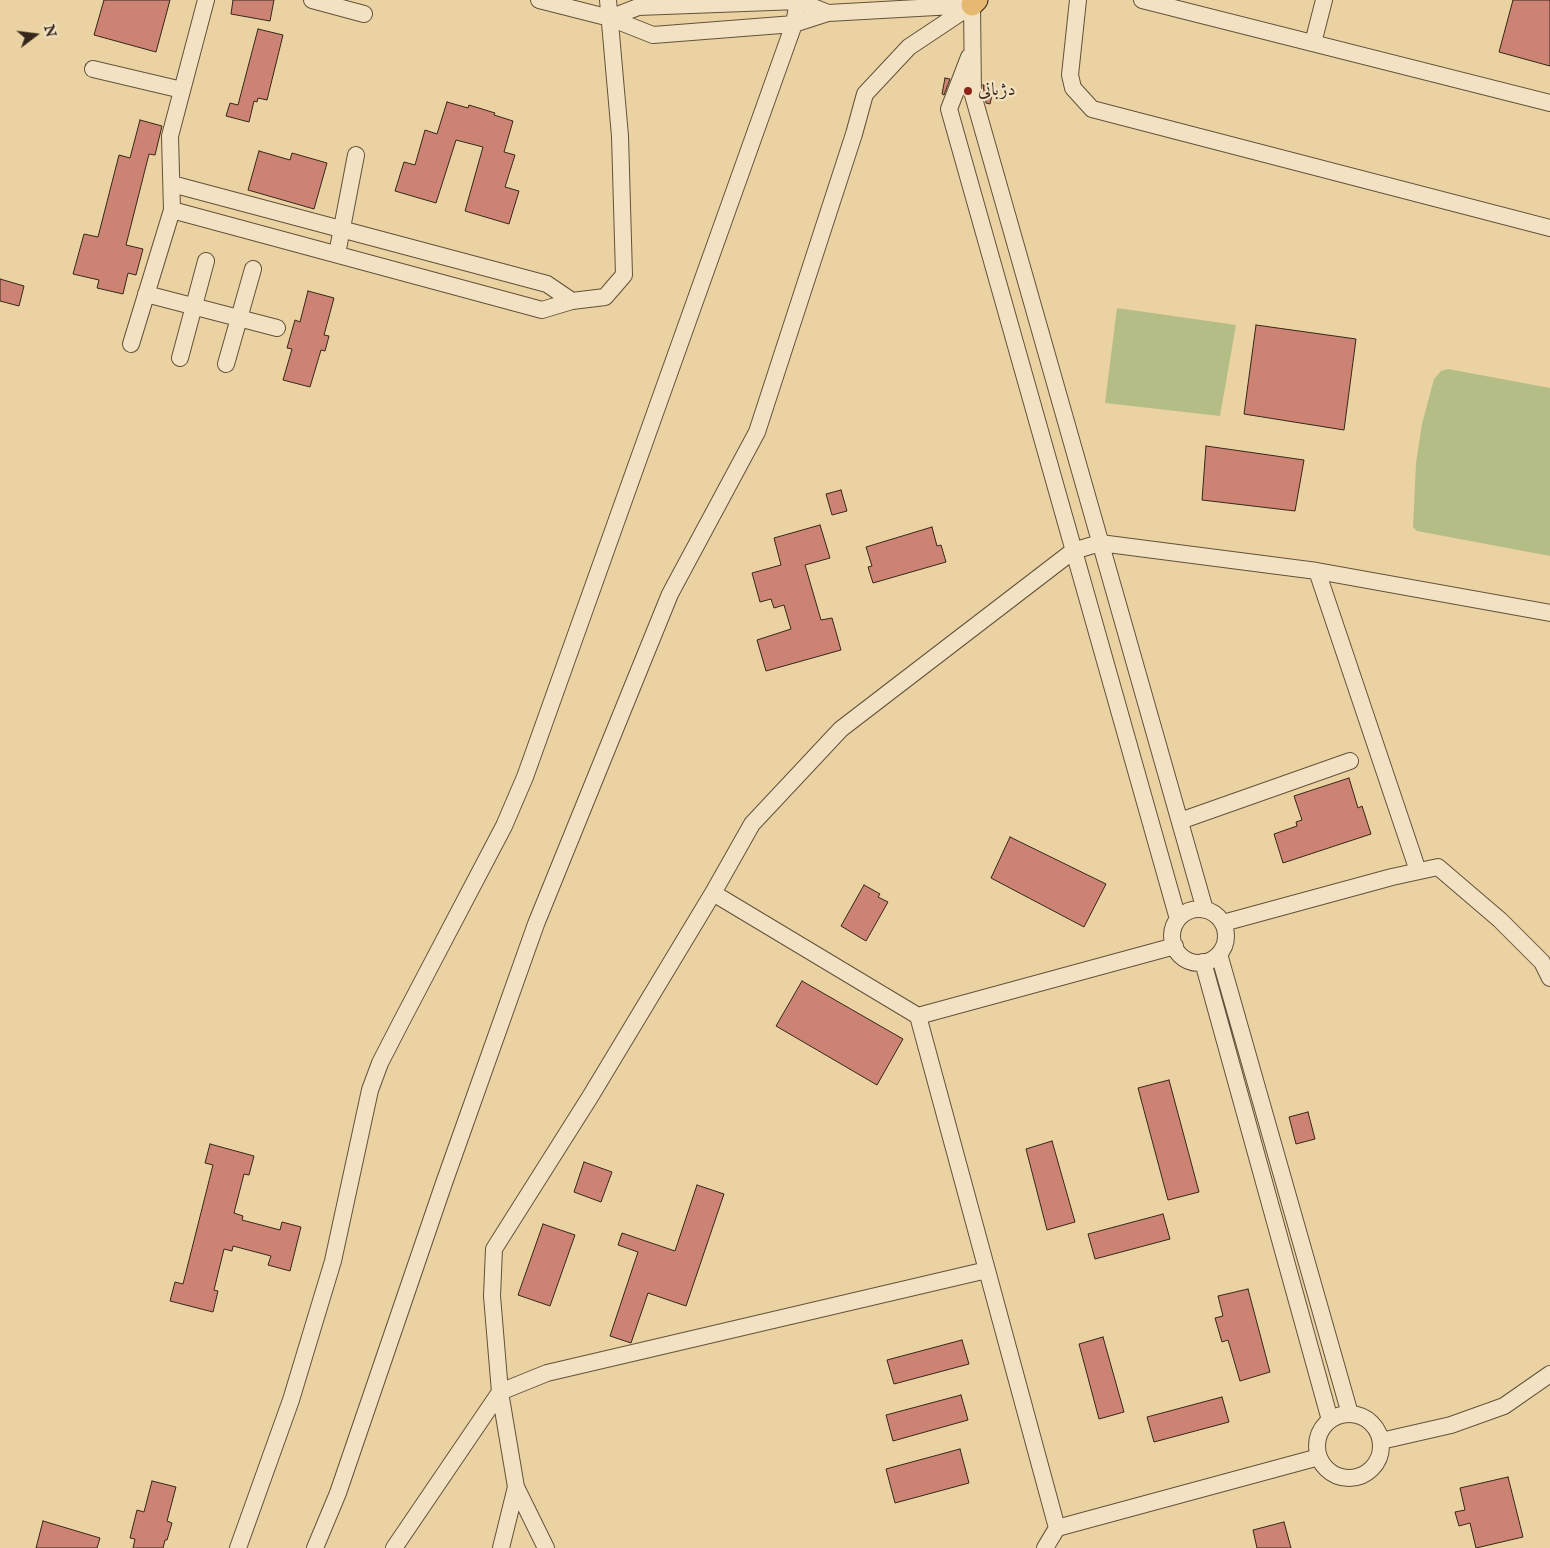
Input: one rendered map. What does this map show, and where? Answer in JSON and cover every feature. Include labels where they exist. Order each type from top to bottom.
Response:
[{"type":"lane","points":[[131,344],[172,210],[170,136],[206,0]]},
{"type":"lane","points":[[312,0],[364,14]]},
{"type":"lane","points":[[539,0],[610,18],[653,35],[794,24],[828,13],[974,2]]},
{"type":"lane","points":[[172,210],[542,310],[572,301],[604,297],[624,275],[620,136],[608,0]]},
{"type":"lane","points":[[1078,0],[1070,75],[1073,88],[1092,109],[1550,228]]},
{"type":"lane","points":[[1142,0],[1550,103]]},
{"type":"lane","points":[[1313,43],[1324,0]]},
{"type":"lane","points":[[610,18],[638,7],[798,1],[828,13]]},
{"type":"lane","points":[[238,1548],[291,1400],[333,1261],[370,1090],[380,1063],[504,826],[525,778],[794,24],[798,1]]},
{"type":"lane","points":[[974,2],[973,95],[1205,910]]},
{"type":"lane","points":[[315,1548],[338,1493],[444,1183],[536,924],[670,594],[757,432],[854,134],[865,94],[909,47],[974,2]]},
{"type":"lane","points":[[973,48],[949,109],[1178,919]]},
{"type":"lane","points":[[93,68],[182,90]]},
{"type":"lane","points":[[337,254],[356,155]]},
{"type":"lane","points":[[172,184],[547,284],[572,301]]},
{"type":"lane","points":[[180,358],[206,261]]},
{"type":"lane","points":[[226,364],[253,269]]},
{"type":"lane","points":[[146,294],[277,328]]},
{"type":"lane","points":[[546,1548],[516,1487],[500,1392],[492,1296],[494,1249],[590,1097],[713,893],[752,824],[841,729],[1073,551],[1100,542],[1317,571],[1550,613]]},
{"type":"lane","points":[[1317,571],[1418,871]]},
{"type":"lane","points":[[1180,821],[1350,761]]},
{"type":"lane","points":[[1223,924],[1392,877],[1438,867],[1500,920],[1542,962],[1550,978]]},
{"type":"lane","points":[[713,893],[918,1016],[1057,1528]]},
{"type":"lane","points":[[1190,910],[1205,910],[1212,912],[1223,924],[1226,931],[1226,940],[1219,954],[1212,960],[1194,962],[1179,954],[1175,946],[1173,932],[1178,919],[1190,910]]},
{"type":"lane","points":[[918,1016],[1175,946]]},
{"type":"lane","points":[[1219,954],[1350,1414]]},
{"type":"lane","points":[[1203,962],[1330,1420]]},
{"type":"lane","points":[[394,1548],[500,1392],[547,1373],[987,1270]]},
{"type":"lane","points":[[1381,1441],[1451,1425],[1504,1406],[1550,1374]]},
{"type":"lane","points":[[1350,1414],[1361,1416],[1370,1422],[1377,1431],[1381,1441],[1381,1452],[1377,1462],[1362,1476],[1341,1478],[1324,1466],[1319,1457],[1318,1437],[1323,1427],[1330,1420],[1339,1415],[1350,1414]]},
{"type":"lane","points":[[1045,1548],[1057,1528],[1319,1457]]},
{"type":"lane","points":[[501,1548],[516,1487]]},
{"type":"green space","points":[[1117,308],[1236,325],[1220,416],[1105,403]]},
{"type":"green space","points":[[1448,369],[1550,388],[1550,556],[1417,531],[1413,527],[1416,463],[1422,424],[1434,379],[1441,371]]},
{"type":"building","points":[[104,0],[170,0],[156,52],[94,35]]},
{"type":"building","points":[[233,0],[274,0],[270,21],[231,14]]},
{"type":"building","points":[[1513,0],[1550,0],[1550,66],[1499,52]]},
{"type":"building","points":[[258,29],[283,35],[267,100],[258,98],[257,102],[254,101],[249,122],[226,116],[230,103],[238,105]]},
{"type":"building","points":[[945,78],[950,79],[944,95],[942,94]]},
{"type":"building","points":[[983,85],[994,87],[990,104],[986,103]]},
{"type":"building","points":[[447,102],[468,108],[469,105],[513,121],[504,152],[515,155],[505,187],[519,191],[509,224],[465,211],[483,147],[456,140],[436,203],[395,191],[404,162],[415,165],[425,130],[437,134]]},
{"type":"building","points":[[140,120],[162,126],[155,155],[149,154],[126,245],[143,249],[136,275],[128,273],[123,294],[97,288],[99,280],[73,274],[84,234],[98,237],[119,155],[130,158]]},
{"type":"building","points":[[259,151],[290,160],[292,153],[327,163],[314,209],[248,190]]},
{"type":"building","points":[[0,279],[24,286],[19,306],[0,301]]},
{"type":"building","points":[[308,291],[334,298],[324,335],[329,336],[325,351],[321,350],[310,387],[283,380],[292,349],[287,348],[295,320],[300,322]]},
{"type":"building","points":[[1256,325],[1356,339],[1344,430],[1244,414]]},
{"type":"building","points":[[1206,446],[1304,460],[1295,511],[1202,500]]},
{"type":"building","points":[[841,490],[847,511],[832,515],[826,494]]},
{"type":"building","points":[[820,525],[830,558],[805,565],[821,620],[832,618],[841,650],[766,671],[757,640],[791,629],[784,605],[774,608],[771,599],[760,602],[752,573],[781,565],[774,538]]},
{"type":"building","points":[[932,527],[937,546],[941,545],[946,562],[873,583],[868,567],[872,566],[866,547]]},
{"type":"building","points":[[1349,778],[1358,808],[1362,806],[1371,834],[1283,863],[1274,834],[1297,826],[1296,822],[1302,820],[1294,796]]},
{"type":"building","points":[[1010,837],[1106,884],[1084,927],[991,878]]},
{"type":"building","points":[[864,885],[880,894],[878,897],[888,902],[866,941],[841,926]]},
{"type":"building","points":[[802,981],[903,1039],[877,1085],[776,1026]]},
{"type":"building","points":[[1169,1080],[1199,1192],[1168,1200],[1138,1088]]},
{"type":"building","points":[[1308,1112],[1315,1139],[1296,1144],[1289,1117]]},
{"type":"building","points":[[1052,1141],[1075,1222],[1047,1230],[1026,1149]]},
{"type":"building","points":[[210,1144],[254,1156],[249,1175],[244,1174],[234,1213],[243,1216],[242,1220],[280,1230],[282,1222],[301,1227],[290,1271],[268,1265],[271,1256],[233,1246],[232,1251],[224,1249],[214,1290],[218,1291],[213,1312],[170,1301],[175,1282],[183,1284],[213,1165],[205,1163]]},
{"type":"building","points":[[584,1162],[612,1172],[601,1202],[574,1192]]},
{"type":"building","points":[[697,1185],[724,1194],[686,1306],[648,1293],[631,1343],[610,1336],[638,1252],[618,1245],[622,1233],[675,1251]]},
{"type":"building","points":[[1163,1214],[1170,1239],[1095,1259],[1088,1234]]},
{"type":"building","points":[[543,1224],[575,1235],[550,1306],[518,1295]]},
{"type":"building","points":[[1248,1289],[1270,1372],[1240,1381],[1228,1340],[1222,1342],[1215,1318],[1223,1316],[1218,1296]]},
{"type":"building","points":[[1103,1337],[1124,1412],[1099,1419],[1079,1344]]},
{"type":"building","points":[[962,1340],[969,1364],[894,1384],[887,1360]]},
{"type":"building","points":[[961,1395],[968,1420],[893,1441],[886,1415]]},
{"type":"building","points":[[1222,1397],[1229,1422],[1154,1442],[1147,1417]]},
{"type":"building","points":[[960,1449],[969,1483],[895,1503],[886,1469]]},
{"type":"building","points":[[1508,1477],[1523,1537],[1476,1548],[1470,1523],[1459,1526],[1455,1512],[1465,1510],[1460,1488]]},
{"type":"building","points":[[152,1481],[176,1487],[167,1521],[172,1523],[163,1548],[133,1548],[135,1539],[130,1538],[137,1510],[144,1512]]},
{"type":"building","points":[[43,1521],[100,1538],[97,1548],[36,1548]]},
{"type":"building","points":[[1284,1522],[1291,1548],[1257,1548],[1253,1530]]},
{"type":"place","name":"دژبانی","points":[[968,91]]}]
